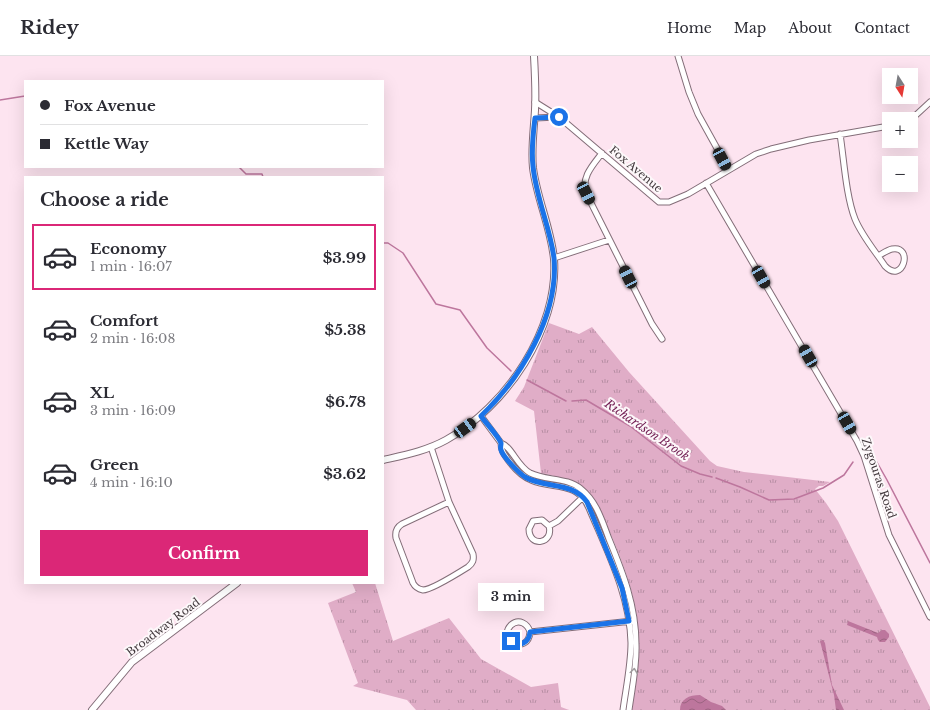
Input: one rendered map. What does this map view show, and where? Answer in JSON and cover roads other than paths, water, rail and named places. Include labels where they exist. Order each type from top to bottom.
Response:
[{"type":"main road","points":[[384,460],[431,447],[455,435],[481,416],[501,396],[524,364],[535,344],[545,319],[552,291],[554,258],[533,167],[532,145],[535,118],[534,56]]},
{"type":"main road","name":"Broadway Road","points":[[92,710],[132,662],[236,584]]},
{"type":"street","points":[[678,56],[689,92],[698,114],[728,170]]},
{"type":"street","name":"Fox Avenue","points":[[535,102],[559,117],[659,202],[670,202],[688,194],[756,154],[809,140],[882,127]]},
{"type":"street","points":[[918,113],[930,102]]},
{"type":"street","points":[[535,118],[559,117]]},
{"type":"street","points":[[840,134],[852,210],[859,227],[878,256],[886,268],[893,271],[900,269],[905,260],[903,253],[896,249],[890,249],[878,256]]},
{"type":"street","points":[[602,153],[587,173],[584,186],[586,193],[652,324],[662,339]]},
{"type":"street","name":"Zygouras Road","points":[[706,183],[857,441],[864,456],[889,535],[930,617]]},
{"type":"street","points":[[554,258],[609,240]]},
{"type":"street","points":[[481,416],[501,443],[501,450],[518,472],[531,480],[550,482],[585,495],[598,510],[629,592],[632,621],[626,710]]},
{"type":"street","points":[[431,447],[449,502],[473,554],[473,562],[468,567],[428,589],[419,589],[413,583],[396,538],[396,530],[398,526],[449,502]]},
{"type":"street","points":[[549,526],[558,521],[585,495]]},
{"type":"street","points":[[585,495],[611,561],[632,621]]},
{"type":"street","points":[[535,520],[542,520],[549,526],[550,533],[544,540],[537,541],[530,536],[529,527],[535,520]]},
{"type":"street","points":[[611,561],[617,558]]},
{"type":"street","points":[[530,632],[632,621]]},
{"type":"street","points":[[519,622],[528,626],[530,632],[530,637],[527,641],[523,644],[518,644],[513,643],[508,632],[510,626],[519,622]]},
{"type":"water","points":[[848,621],[878,633],[885,630],[889,634],[889,637],[885,642],[880,642],[877,637],[847,625]]},
{"type":"water","points":[[823,640],[825,643],[832,685],[844,710],[836,710],[834,695],[820,641]]},
{"type":"water","points":[[700,695],[711,702],[722,706],[726,710],[680,710],[683,700],[692,696]]},
{"type":"waterway","name":"Richardson Brook","points":[[0,100],[24,96]]},
{"type":"waterway","name":"Richardson Brook","points":[[240,168],[246,174],[262,174],[263,176]]},
{"type":"waterway","name":"Richardson Brook","points":[[384,243],[388,243],[403,253],[436,304],[460,310],[487,348],[511,371]]},
{"type":"waterway","name":"Richardson Brook","points":[[527,380],[566,401]]},
{"type":"waterway","name":"Richardson Brook","points":[[572,401],[586,400],[630,426],[681,466],[712,477]]},
{"type":"waterway","name":"Richardson Brook","points":[[874,457],[930,563]]},
{"type":"waterway","name":"Richardson Brook","points":[[716,478],[769,500],[794,499],[823,488],[844,475],[853,462]]}]
